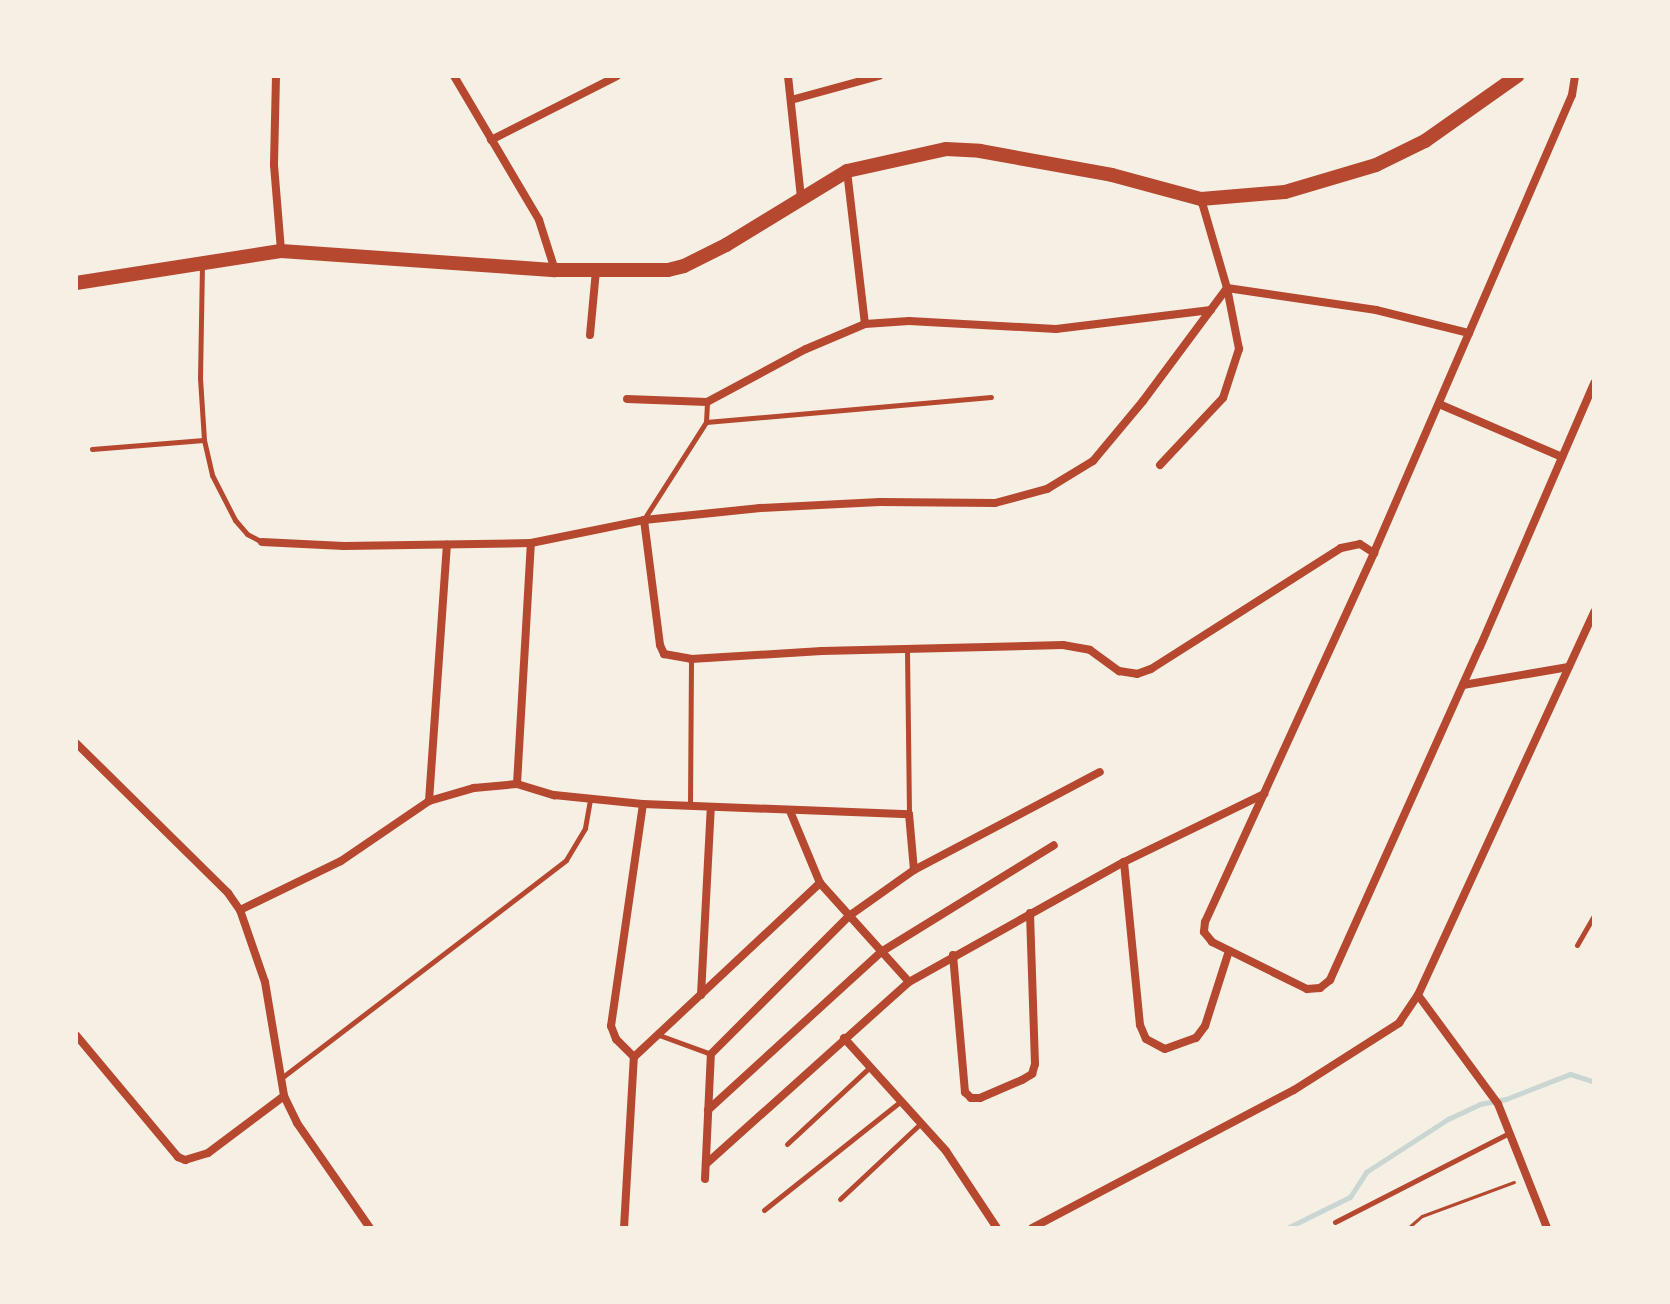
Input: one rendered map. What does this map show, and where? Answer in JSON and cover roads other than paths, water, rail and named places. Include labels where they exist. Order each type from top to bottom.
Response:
[{"type":"street","points":[[276,76],[274,165],[281,251]]},
{"type":"street","points":[[454,76],[539,220],[555,270]]},
{"type":"street","points":[[491,140],[617,76]]},
{"type":"street","points":[[788,76],[801,198]]},
{"type":"street","points":[[791,100],[879,76]]},
{"type":"street","points":[[76,283],[281,251],[555,270],[668,270],[684,266],[847,171],[935,151],[964,149],[1112,175],[1201,199],[1285,192],[1376,165],[1425,141],[1517,76]]},
{"type":"street","points":[[1575,76],[1572,95],[1374,553],[1205,922],[1204,932],[1212,942],[1307,989],[1320,988],[1330,980],[1594,383]]},
{"type":"street","points":[[847,171],[865,324]]},
{"type":"street","points":[[1160,465],[1223,398],[1239,349],[1227,288],[1201,199]]},
{"type":"street","points":[[590,335],[596,270]]},
{"type":"street","points":[[1227,288],[1376,310],[1469,333]]},
{"type":"street","points":[[262,542],[344,546],[531,543],[644,520],[820,505],[995,503],[1047,489],[1093,461],[1143,401],[1227,288]]},
{"type":"street","points":[[627,399],[707,402],[806,349],[865,324],[909,321],[1056,329],[1211,310]]},
{"type":"street","points":[[1439,404],[1562,457]]},
{"type":"street","points":[[644,520],[660,645],[664,654],[691,659],[907,649],[1077,646],[1090,650],[1119,671],[1137,674],[1151,669],[1341,548],[1360,544],[1374,553]]},
{"type":"street","points":[[517,784],[531,543]]},
{"type":"street","points":[[429,801],[447,545]]},
{"type":"street","points":[[1032,1228],[1294,1090],[1399,1023],[1418,995],[1594,612]]},
{"type":"street","points":[[1463,685],[1568,667]]},
{"type":"street","points":[[77,745],[228,893],[240,910],[265,982],[284,1096],[297,1123],[370,1228]]},
{"type":"street","points":[[705,1179],[711,1054],[849,916],[914,870],[1100,772]]},
{"type":"street","points":[[240,910],[341,861],[429,801],[474,788],[517,784],[554,795],[643,804],[909,814],[914,870]]},
{"type":"street","points":[[706,1164],[909,982],[1124,862],[1265,793]]},
{"type":"street","points":[[634,1057],[616,1039],[611,1026],[643,804]]},
{"type":"street","points":[[701,996],[711,807]]},
{"type":"street","points":[[790,811],[820,883],[909,982]]},
{"type":"street","points":[[708,1110],[881,952],[1054,845]]},
{"type":"street","points":[[1124,862],[1140,1025],[1146,1039],[1165,1049],[1196,1038],[1205,1026],[1229,951]]},
{"type":"street","points":[[624,1228],[634,1057],[820,883]]},
{"type":"street","points":[[953,955],[965,1092],[971,1098],[980,1098],[1032,1074],[1035,1064],[1030,913]]},
{"type":"street","points":[[1418,995],[1498,1104],[1547,1228]]},
{"type":"street","points":[[76,1035],[178,1157],[191,1161],[208,1153],[284,1096]]},
{"type":"street","points":[[844,1038],[946,1151],[997,1228]]},
{"type":"lane","points":[[202,263],[200,378],[204,440],[212,475],[235,520],[247,534],[262,542]]},
{"type":"lane","points":[[706,422],[991,397]]},
{"type":"lane","points":[[644,520],[706,422],[707,402]]},
{"type":"lane","points":[[92,449],[204,440]]},
{"type":"lane","points":[[907,649],[909,814]]},
{"type":"lane","points":[[690,805],[691,659]]},
{"type":"lane","points":[[279,1080],[566,860],[585,828],[590,799]]},
{"type":"lane","points":[[1577,945],[1594,915]]},
{"type":"lane","points":[[659,1035],[711,1054]]},
{"type":"lane","points":[[787,1144],[870,1067]]},
{"type":"lane","points":[[764,1210],[901,1101]]},
{"type":"lane","points":[[840,1199],[920,1124]]},
{"type":"lane","points":[[1335,1222],[1510,1132]]},
{"type":"waterway","points":[[1287,1228],[1350,1197],[1366,1172],[1448,1119],[1480,1104],[1506,1099],[1570,1074],[1594,1082]]}]
